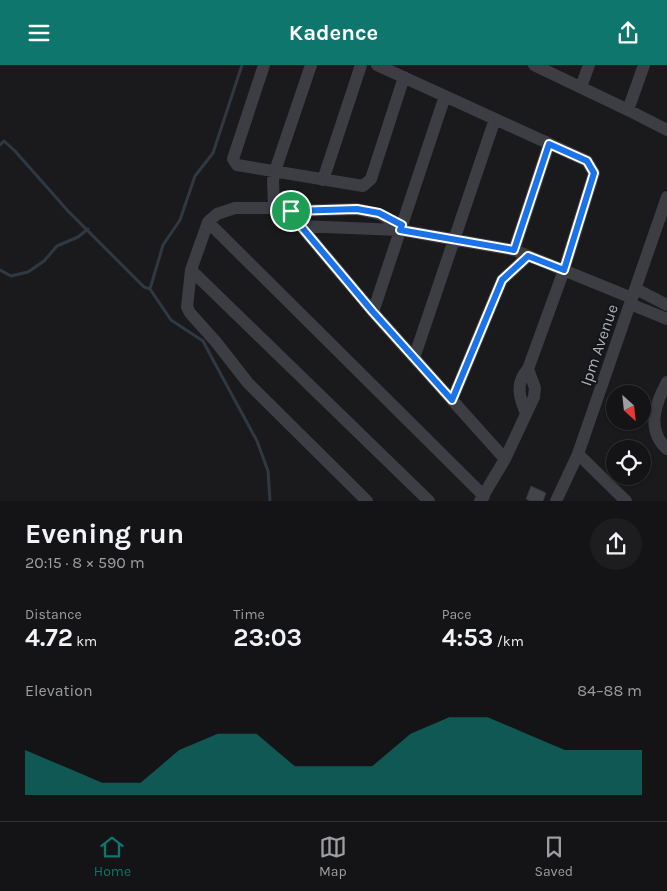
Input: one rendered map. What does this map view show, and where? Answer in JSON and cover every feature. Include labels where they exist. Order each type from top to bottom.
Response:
[{"type":"street","points":[[264,65],[233,159],[237,165],[363,186],[371,179],[404,77]]},
{"type":"street","points":[[274,208],[273,180],[275,171],[312,65]]},
{"type":"street","points":[[323,180],[361,65]]},
{"type":"street","points":[[208,222],[482,498],[505,459],[534,397],[535,388],[528,369],[564,270],[594,173],[587,161],[377,65]]},
{"type":"street","points":[[534,65],[667,130]]},
{"type":"street","points":[[581,87],[589,65]]},
{"type":"street","points":[[628,110],[644,65]]},
{"type":"street","points":[[373,312],[445,96]]},
{"type":"street","points":[[414,358],[495,119]]},
{"type":"street","points":[[514,250],[549,144]]},
{"type":"street","name":"Ipm Avenue","points":[[556,501],[578,455],[667,197]]},
{"type":"street","points":[[367,501],[248,383],[216,342],[190,313],[188,307],[191,270],[208,222],[217,214],[235,208],[274,208],[291,211],[357,209],[379,213],[401,228]]},
{"type":"street","points":[[291,211],[300,226],[373,312],[505,459]]},
{"type":"street","points":[[300,226],[401,228],[454,240],[514,250],[633,297],[667,305]]},
{"type":"street","points":[[452,400],[502,280],[528,256]]},
{"type":"street","points":[[191,270],[429,501]]},
{"type":"street","points":[[633,297],[667,319]]},
{"type":"street","points":[[667,382],[653,421],[657,437],[667,449]]},
{"type":"street","points":[[578,455],[626,501]]},
{"type":"building","points":[[531,486],[546,493],[543,501],[530,501],[526,499]]},
{"type":"waterway","points":[[242,65],[213,153],[195,176],[180,220],[163,245],[150,289],[171,320],[203,341],[257,441],[268,471],[270,501]]},
{"type":"waterway","points":[[0,145],[4,141],[15,151],[68,211],[144,287],[150,289]]},
{"type":"waterway","points":[[0,270],[11,276],[28,272],[44,261],[57,246],[78,237],[88,229]]},
{"type":"route","points":[[549,144],[587,161],[594,173],[564,270],[528,256],[502,280],[452,400],[373,312],[294,218],[291,211],[357,209],[379,213],[402,225],[400,230],[514,250],[549,144]]}]
